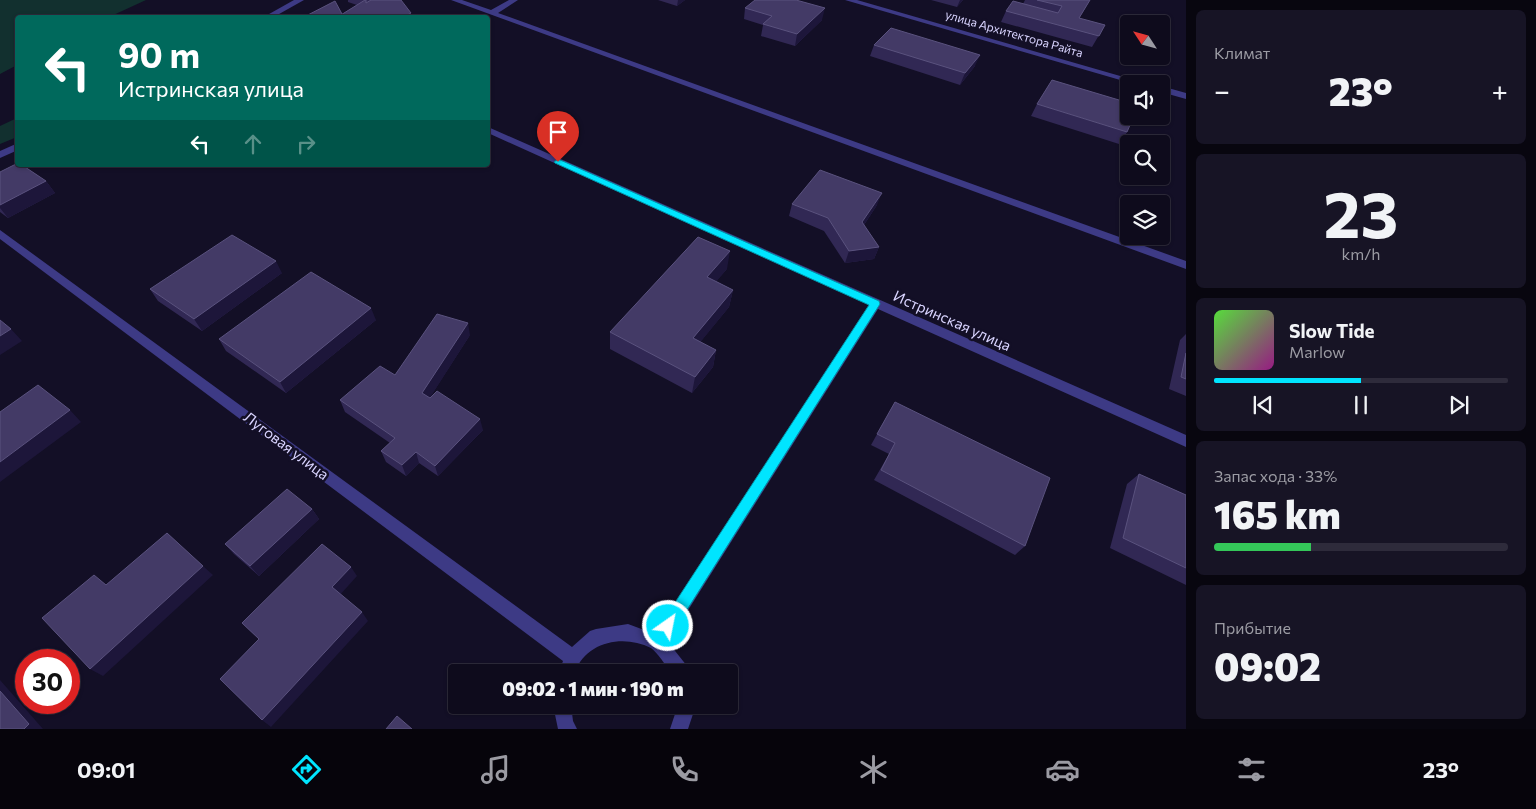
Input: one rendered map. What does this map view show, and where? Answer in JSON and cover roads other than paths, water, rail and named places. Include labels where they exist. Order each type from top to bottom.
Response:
[{"type":"street","points":[[271,15],[300,0]]},
{"type":"street","points":[[455,0],[1186,265]]},
{"type":"street","points":[[492,13],[514,0]]},
{"type":"street","name":"улица Архитектора Райта","points":[[849,0],[1120,77]]},
{"type":"street","points":[[1170,92],[1186,96]]},
{"type":"street","name":"Истринская улица","points":[[490,131],[1186,441]]},
{"type":"street","points":[[0,155],[15,148]]},
{"type":"street","name":"Луговая улица","points":[[0,234],[569,664]]},
{"type":"street","points":[[675,664],[658,642],[875,304]]},
{"type":"street","name":"Луговая улица","points":[[571,664],[596,637],[628,632],[658,642]]},
{"type":"street","points":[[563,714],[565,725],[568,729]]},
{"type":"street","points":[[679,729],[684,714]]}]
